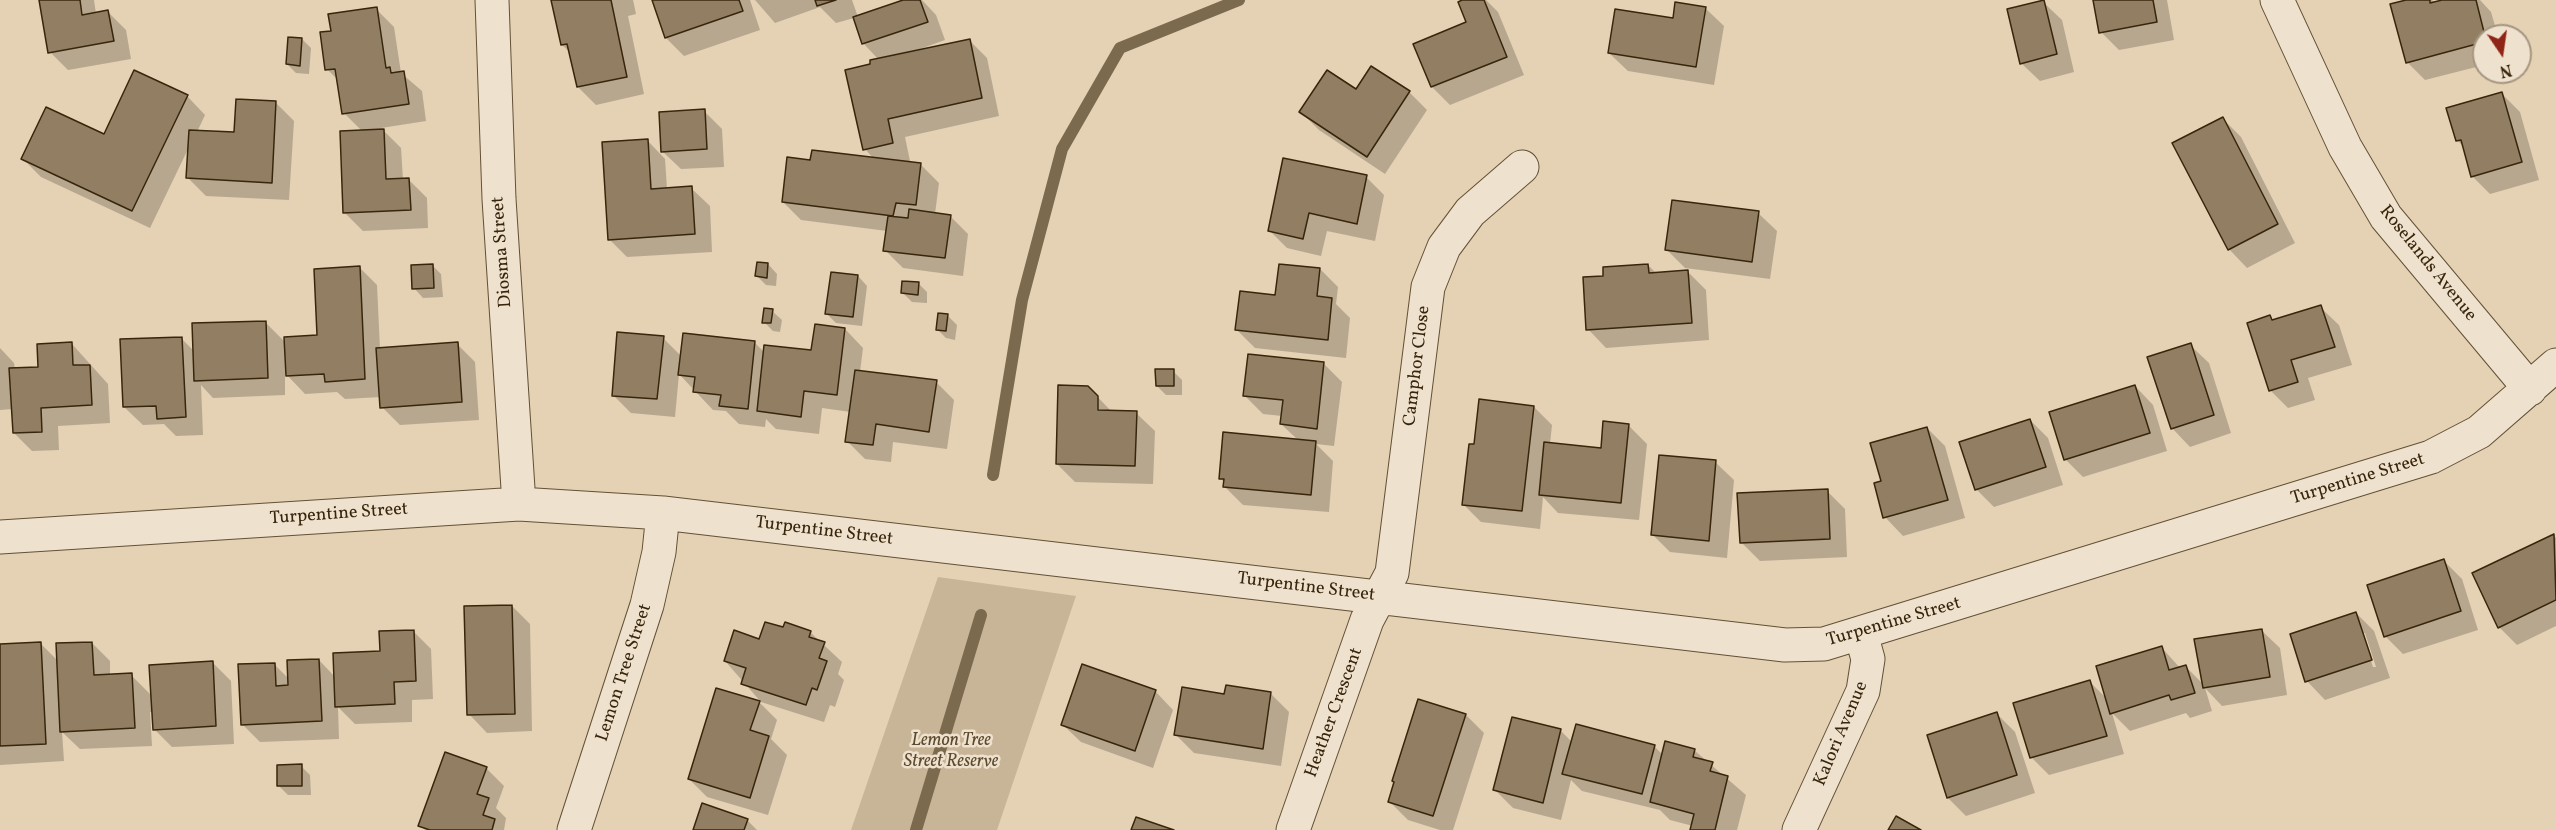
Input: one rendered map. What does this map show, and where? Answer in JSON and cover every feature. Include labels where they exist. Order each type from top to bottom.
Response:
[{"type":"street","name":"Diosma Street","points":[[492,0],[499,198],[519,504]]},
{"type":"street","name":"Roselands Avenue","points":[[2277,0],[2345,147],[2386,217],[2530,389]]},
{"type":"street","name":"Camphor Close","points":[[1380,597],[1392,573],[1428,287],[1444,247],[1470,212],[1522,167]]},
{"type":"street","name":"Turpentine Street","points":[[0,537],[519,504],[663,513],[1785,645],[1824,644],[2431,457],[2479,432],[2556,365]]},
{"type":"street","name":"Lemon Tree Street","points":[[574,830],[647,605],[659,552],[663,513]]},
{"type":"street","name":"Heather Crescent","points":[[1293,830],[1367,620],[1380,597]]},
{"type":"street","name":"Kalori Avenue","points":[[1799,830],[1863,691],[1868,659],[1861,634]]},
{"type":"green space","name":"Lemon Tree Street Reserve","points":[[938,577],[1076,596],[997,830],[851,830]]},
{"type":"building","points":[[39,0],[80,0],[82,15],[108,10],[114,41],[48,53]]},
{"type":"building","points":[[551,0],[611,0],[627,77],[577,87],[567,44],[561,45]]},
{"type":"building","points":[[652,0],[739,0],[743,11],[665,38]]},
{"type":"building","points":[[815,0],[836,0],[817,6]]},
{"type":"building","points":[[903,0],[920,0],[928,22],[862,44],[853,17]]},
{"type":"building","points":[[1484,0],[1507,57],[1431,87],[1413,44],[1466,22],[1458,2]]},
{"type":"building","points":[[2044,0],[2057,54],[2020,64],[2007,9]]},
{"type":"building","points":[[2093,0],[2153,0],[2157,22],[2099,33]]},
{"type":"building","points":[[2406,0],[2430,0],[2430,3],[2442,0],[2476,0],[2482,24],[2472,24],[2472,45],[2406,63],[2390,4]]},
{"type":"building","points":[[1675,2],[1706,7],[1696,67],[1608,53],[1615,9],[1673,18]]},
{"type":"building","points":[[377,7],[386,68],[390,67],[391,73],[404,71],[409,104],[342,114],[335,69],[325,70],[320,32],[331,31],[328,14]]},
{"type":"building","points":[[288,37],[302,38],[300,66],[286,64]]},
{"type":"building","points":[[970,39],[982,98],[888,119],[893,143],[863,150],[845,70],[870,64],[870,60]]},
{"type":"building","points":[[1371,66],[1410,91],[1367,157],[1299,112],[1327,70],[1356,89]]},
{"type":"building","points":[[134,70],[188,95],[132,211],[21,159],[46,107],[104,134]]},
{"type":"building","points":[[2502,92],[2522,162],[2471,177],[2461,140],[2456,141],[2446,108]]},
{"type":"building","points":[[236,99],[276,101],[272,183],[186,178],[189,130],[234,132]]},
{"type":"building","points":[[705,109],[707,149],[661,152],[659,112]]},
{"type":"building","points":[[2223,117],[2278,224],[2228,250],[2172,143]]},
{"type":"building","points":[[384,129],[386,179],[409,178],[411,210],[343,213],[340,131]]},
{"type":"building","points":[[648,139],[651,189],[692,186],[695,234],[608,240],[602,142]]},
{"type":"building","points":[[812,150],[921,163],[916,205],[896,203],[893,216],[782,202],[787,157],[810,160]]},
{"type":"building","points":[[1283,158],[1367,175],[1357,224],[1309,213],[1303,239],[1268,231]]},
{"type":"building","points":[[1672,200],[1759,211],[1752,262],[1665,250]]},
{"type":"building","points":[[909,209],[951,215],[945,258],[883,251],[888,216],[908,218]]},
{"type":"building","points":[[757,262],[768,263],[767,278],[755,276]]},
{"type":"building","points":[[433,264],[434,288],[412,289],[411,265]]},
{"type":"building","points":[[1279,264],[1320,268],[1317,296],[1332,298],[1328,340],[1235,330],[1240,291],[1275,295]]},
{"type":"building","points":[[1648,264],[1649,273],[1688,270],[1692,323],[1586,330],[1583,277],[1603,276],[1603,267]]},
{"type":"building","points":[[360,266],[365,379],[325,382],[324,374],[286,376],[284,337],[317,335],[314,269]]},
{"type":"building","points":[[831,272],[858,275],[853,317],[825,314]]},
{"type":"building","points":[[902,281],[919,282],[918,295],[901,293]]},
{"type":"building","points":[[2321,305],[2335,347],[2291,360],[2298,382],[2269,391],[2247,323],[2270,315],[2272,320]]},
{"type":"building","points":[[764,308],[773,309],[771,323],[762,323]]},
{"type":"building","points":[[938,313],[948,314],[946,331],[936,330]]},
{"type":"building","points":[[266,321],[268,378],[194,381],[192,323]]},
{"type":"building","points":[[815,324],[845,328],[837,395],[804,391],[801,417],[757,411],[764,345],[811,350]]},
{"type":"building","points":[[617,332],[664,336],[657,399],[612,396]]},
{"type":"building","points":[[683,333],[755,341],[748,409],[719,406],[721,395],[693,392],[695,377],[678,375]]},
{"type":"building","points":[[182,337],[186,417],[157,419],[156,406],[123,407],[120,339]]},
{"type":"building","points":[[72,342],[73,365],[90,365],[92,405],[41,408],[42,432],[13,433],[9,368],[38,367],[37,344]]},
{"type":"building","points":[[458,342],[462,402],[380,408],[376,348]]},
{"type":"building","points":[[2191,343],[2214,415],[2171,429],[2147,357]]},
{"type":"building","points":[[1248,354],[1324,362],[1317,429],[1280,424],[1283,400],[1243,396]]},
{"type":"building","points":[[1155,369],[1174,369],[1174,386],[1156,386]]},
{"type":"building","points":[[855,370],[937,380],[929,432],[876,424],[873,445],[845,442]]},
{"type":"building","points":[[1058,385],[1088,386],[1098,396],[1098,410],[1137,411],[1135,466],[1056,464]]},
{"type":"building","points":[[2135,385],[2150,433],[2064,460],[2049,412]]},
{"type":"building","points":[[1479,399],[1534,406],[1522,511],[1462,505],[1469,444],[1474,444]]},
{"type":"building","points":[[2030,419],[2046,467],[1975,490],[1959,442]]},
{"type":"building","points":[[1603,421],[1629,424],[1621,503],[1539,495],[1544,442],[1601,448]]},
{"type":"building","points":[[1927,427],[1948,500],[1883,518],[1874,483],[1881,481],[1870,443]]},
{"type":"building","points":[[1223,432],[1316,441],[1311,495],[1223,487],[1224,479],[1219,479]]},
{"type":"building","points":[[1659,455],[1716,460],[1709,541],[1651,535]]},
{"type":"building","points":[[1828,489],[1830,539],[1740,543],[1737,493]]},
{"type":"building","points":[[2554,534],[2556,600],[2498,628],[2472,573]]},
{"type":"building","points":[[2444,559],[2461,611],[2384,637],[2367,585]]},
{"type":"building","points":[[512,605],[515,714],[467,715],[464,606]]},
{"type":"building","points":[[2356,612],[2372,660],[2305,682],[2290,634]]},
{"type":"building","points":[[765,622],[783,627],[785,622],[811,631],[809,637],[825,642],[819,658],[827,661],[817,690],[812,688],[806,705],[741,684],[746,668],[724,661],[734,630],[759,639]]},
{"type":"building","points":[[2262,629],[2270,677],[2203,688],[2194,639]]},
{"type":"building","points":[[414,630],[416,681],[394,682],[395,704],[335,707],[333,653],[380,651],[379,631]]},
{"type":"building","points":[[41,642],[46,744],[0,746],[0,644]]},
{"type":"building","points":[[92,642],[94,675],[132,673],[135,728],[60,732],[56,643]]},
{"type":"building","points":[[2162,646],[2169,670],[2186,665],[2195,693],[2171,700],[2169,695],[2110,714],[2096,666]]},
{"type":"building","points":[[319,659],[322,721],[241,725],[238,664],[275,663],[276,686],[288,685],[287,660]]},
{"type":"building","points":[[213,661],[216,726],[153,730],[149,665]]},
{"type":"building","points":[[1082,664],[1156,690],[1135,751],[1061,725]]},
{"type":"building","points":[[2090,680],[2107,736],[2030,758],[2013,703]]},
{"type":"building","points":[[1226,685],[1271,692],[1263,749],[1174,735],[1182,687],[1224,694]]},
{"type":"building","points":[[716,688],[760,701],[750,730],[769,736],[750,798],[688,779]]},
{"type":"building","points":[[1418,699],[1466,714],[1433,816],[1388,802],[1394,782],[1392,781]]},
{"type":"building","points":[[1997,712],[2017,775],[1947,798],[1927,735]]},
{"type":"building","points":[[1512,717],[1561,729],[1543,803],[1493,790]]},
{"type":"building","points":[[1576,724],[1655,745],[1642,794],[1562,774]]},
{"type":"building","points":[[1665,741],[1695,749],[1693,757],[1713,762],[1710,771],[1728,776],[1715,830],[1690,830],[1694,814],[1650,802]]},
{"type":"building","points":[[445,752],[487,767],[477,794],[489,798],[483,815],[495,819],[492,830],[430,830],[418,826]]},
{"type":"building","points":[[302,764],[302,786],[277,786],[277,765]]},
{"type":"building","points":[[702,803],[748,819],[744,830],[693,830]]},
{"type":"building","points":[[1896,816],[1921,830],[1888,830]]},
{"type":"building","points":[[1136,817],[1174,830],[1131,830]]},
{"type":"waterway","points":[[993,475],[1022,300],[1062,149],[1120,48],[1239,0]]},
{"type":"waterway","points":[[916,830],[981,615]]}]
